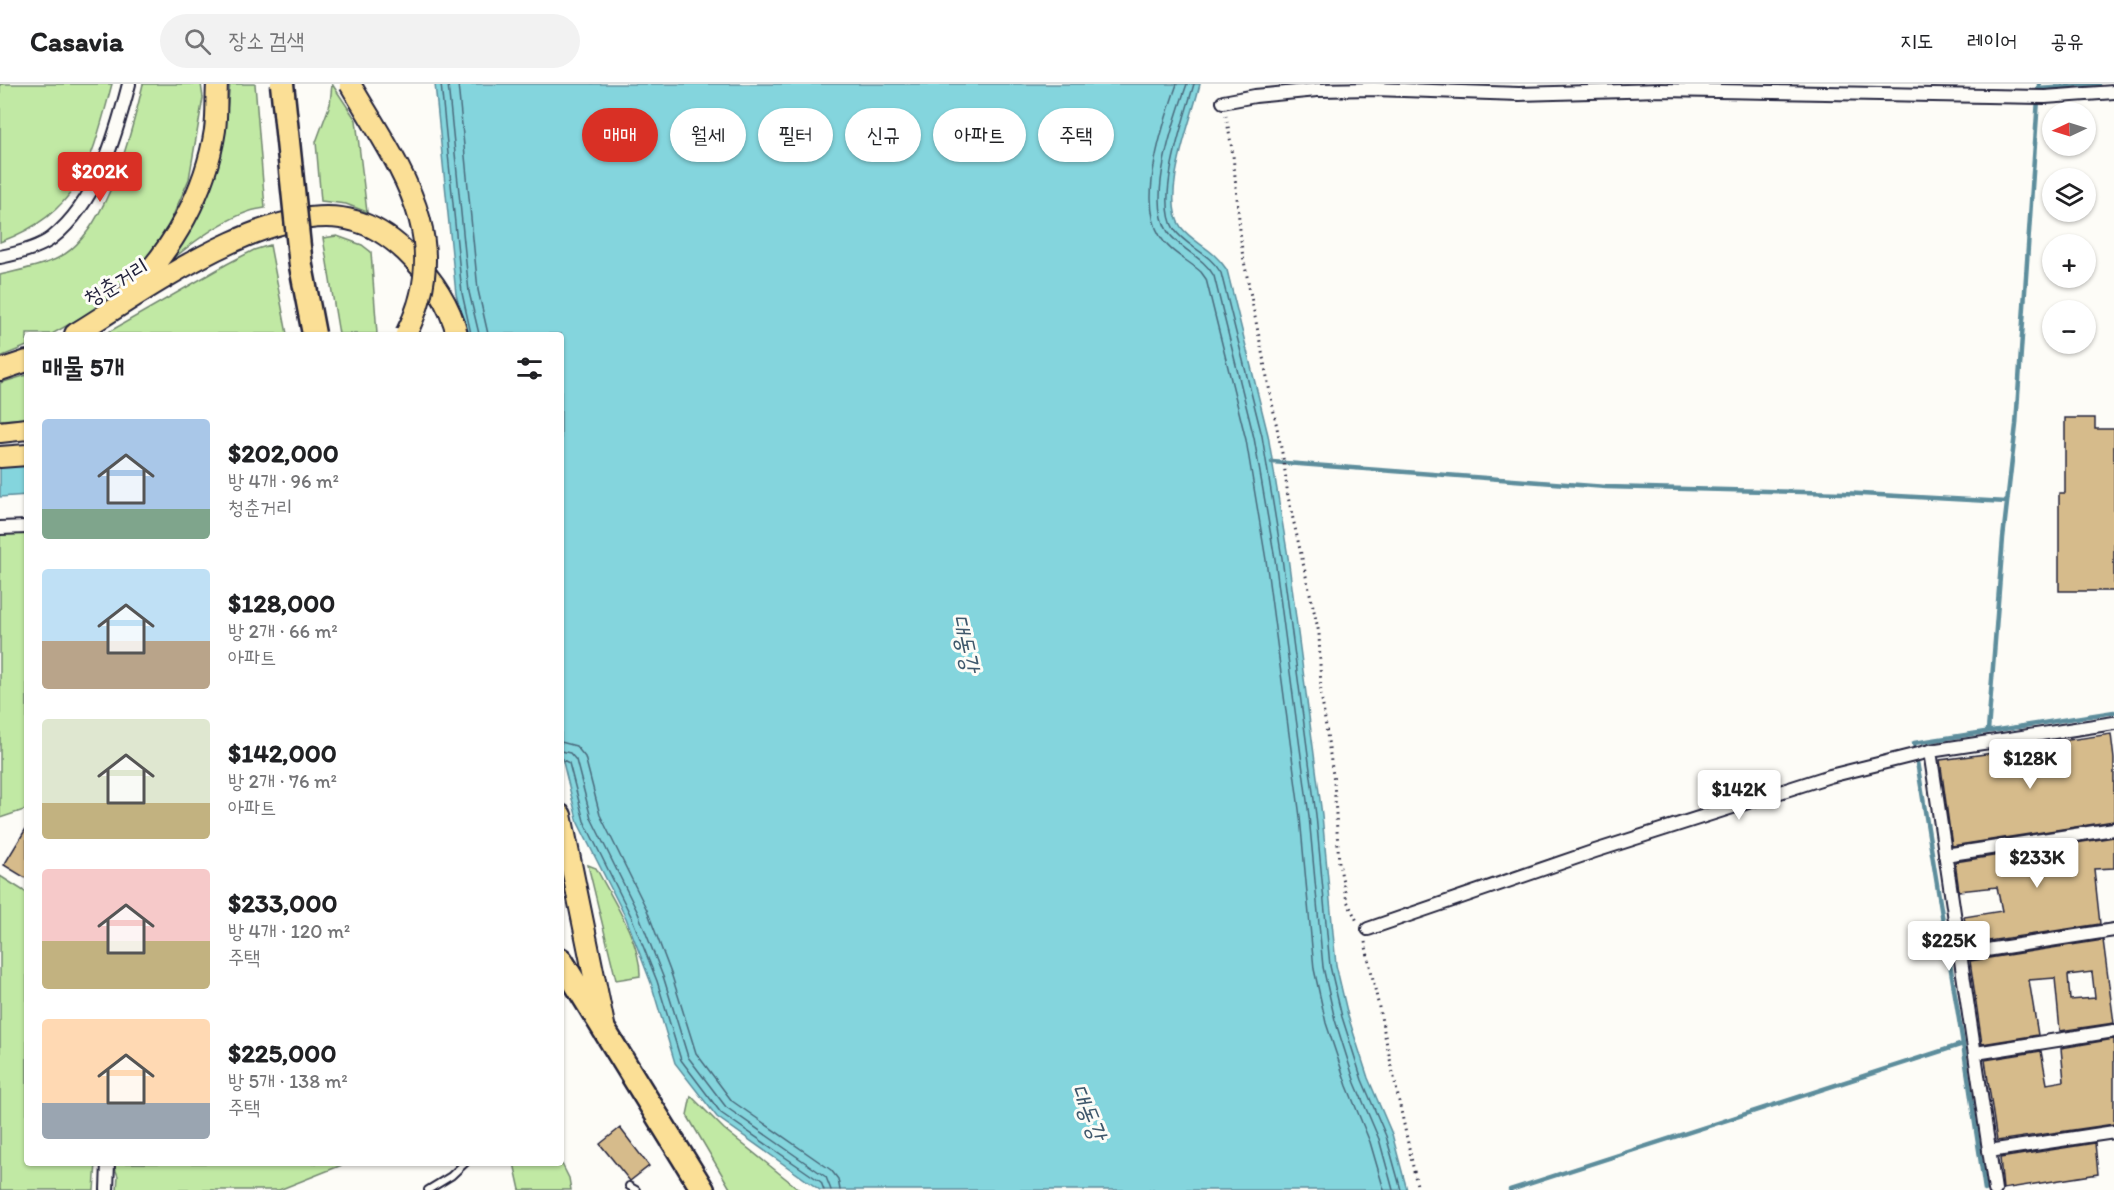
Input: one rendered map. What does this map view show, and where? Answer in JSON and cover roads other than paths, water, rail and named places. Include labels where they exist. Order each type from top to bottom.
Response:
[{"type":"highway","points":[[282,84],[301,266],[314,332]]},
{"type":"highway","points":[[564,965],[702,1190]]},
{"type":"main road","points":[[101,318],[145,277],[162,255],[191,205],[206,167],[215,130],[217,84]]},
{"type":"main road","points":[[350,84],[404,176],[418,210],[427,259],[423,295],[407,332]]},
{"type":"main road","name":"청춘거리","points":[[78,332],[181,270],[267,227],[290,221],[334,217],[355,221],[384,234],[422,267],[444,298],[456,332]]},
{"type":"main road","points":[[0,370],[24,362]]},
{"type":"main road","points":[[0,432],[24,429]]},
{"type":"main road","points":[[0,457],[24,455]]},
{"type":"main road","points":[[564,830],[605,1031]]},
{"type":"street","points":[[0,257],[50,240],[73,218],[96,181],[129,84]]},
{"type":"street","points":[[1224,102],[1255,96],[1317,90],[1374,89],[1519,94],[1673,90],[2045,97],[2114,92]]},
{"type":"street","points":[[0,528],[24,527]]},
{"type":"street","points":[[1367,933],[1595,851],[1819,780],[1930,751],[2114,723]]},
{"type":"street","points":[[1930,751],[1995,1190]]},
{"type":"street","points":[[1945,855],[2114,829]]},
{"type":"street","points":[[1961,954],[2114,930]]},
{"type":"street","points":[[1976,1053],[2114,1031]]},
{"type":"street","points":[[1989,1151],[2114,1132]]},
{"type":"street","points":[[107,1190],[108,1166]]},
{"type":"lane","points":[[428,1190],[451,1176],[462,1166]]},
{"type":"lane","points":[[629,1186],[636,1190]]},
{"type":"water","name":"대동강","points":[[435,84],[1200,84],[1175,177],[1175,214],[1186,233],[1215,256],[1227,270],[1268,435],[1288,557],[1322,815],[1336,965],[1348,1016],[1368,1078],[1392,1134],[1407,1190],[820,1190],[717,1117],[675,1063],[651,983],[626,918],[578,823],[564,766],[564,332],[466,332],[456,294]]},
{"type":"water","points":[[24,463],[24,495],[0,497],[0,465]]},
{"type":"waterway","points":[[1988,731],[2003,538],[2016,425],[2039,84]]},
{"type":"waterway","points":[[2038,88],[2099,84]]},
{"type":"waterway","points":[[1272,462],[1606,487],[1843,493],[2007,502]]},
{"type":"waterway","points":[[1510,1190],[1963,1044],[1914,743],[2114,712]]},
{"type":"waterway","points":[[1963,1044],[1985,1190]]}]
